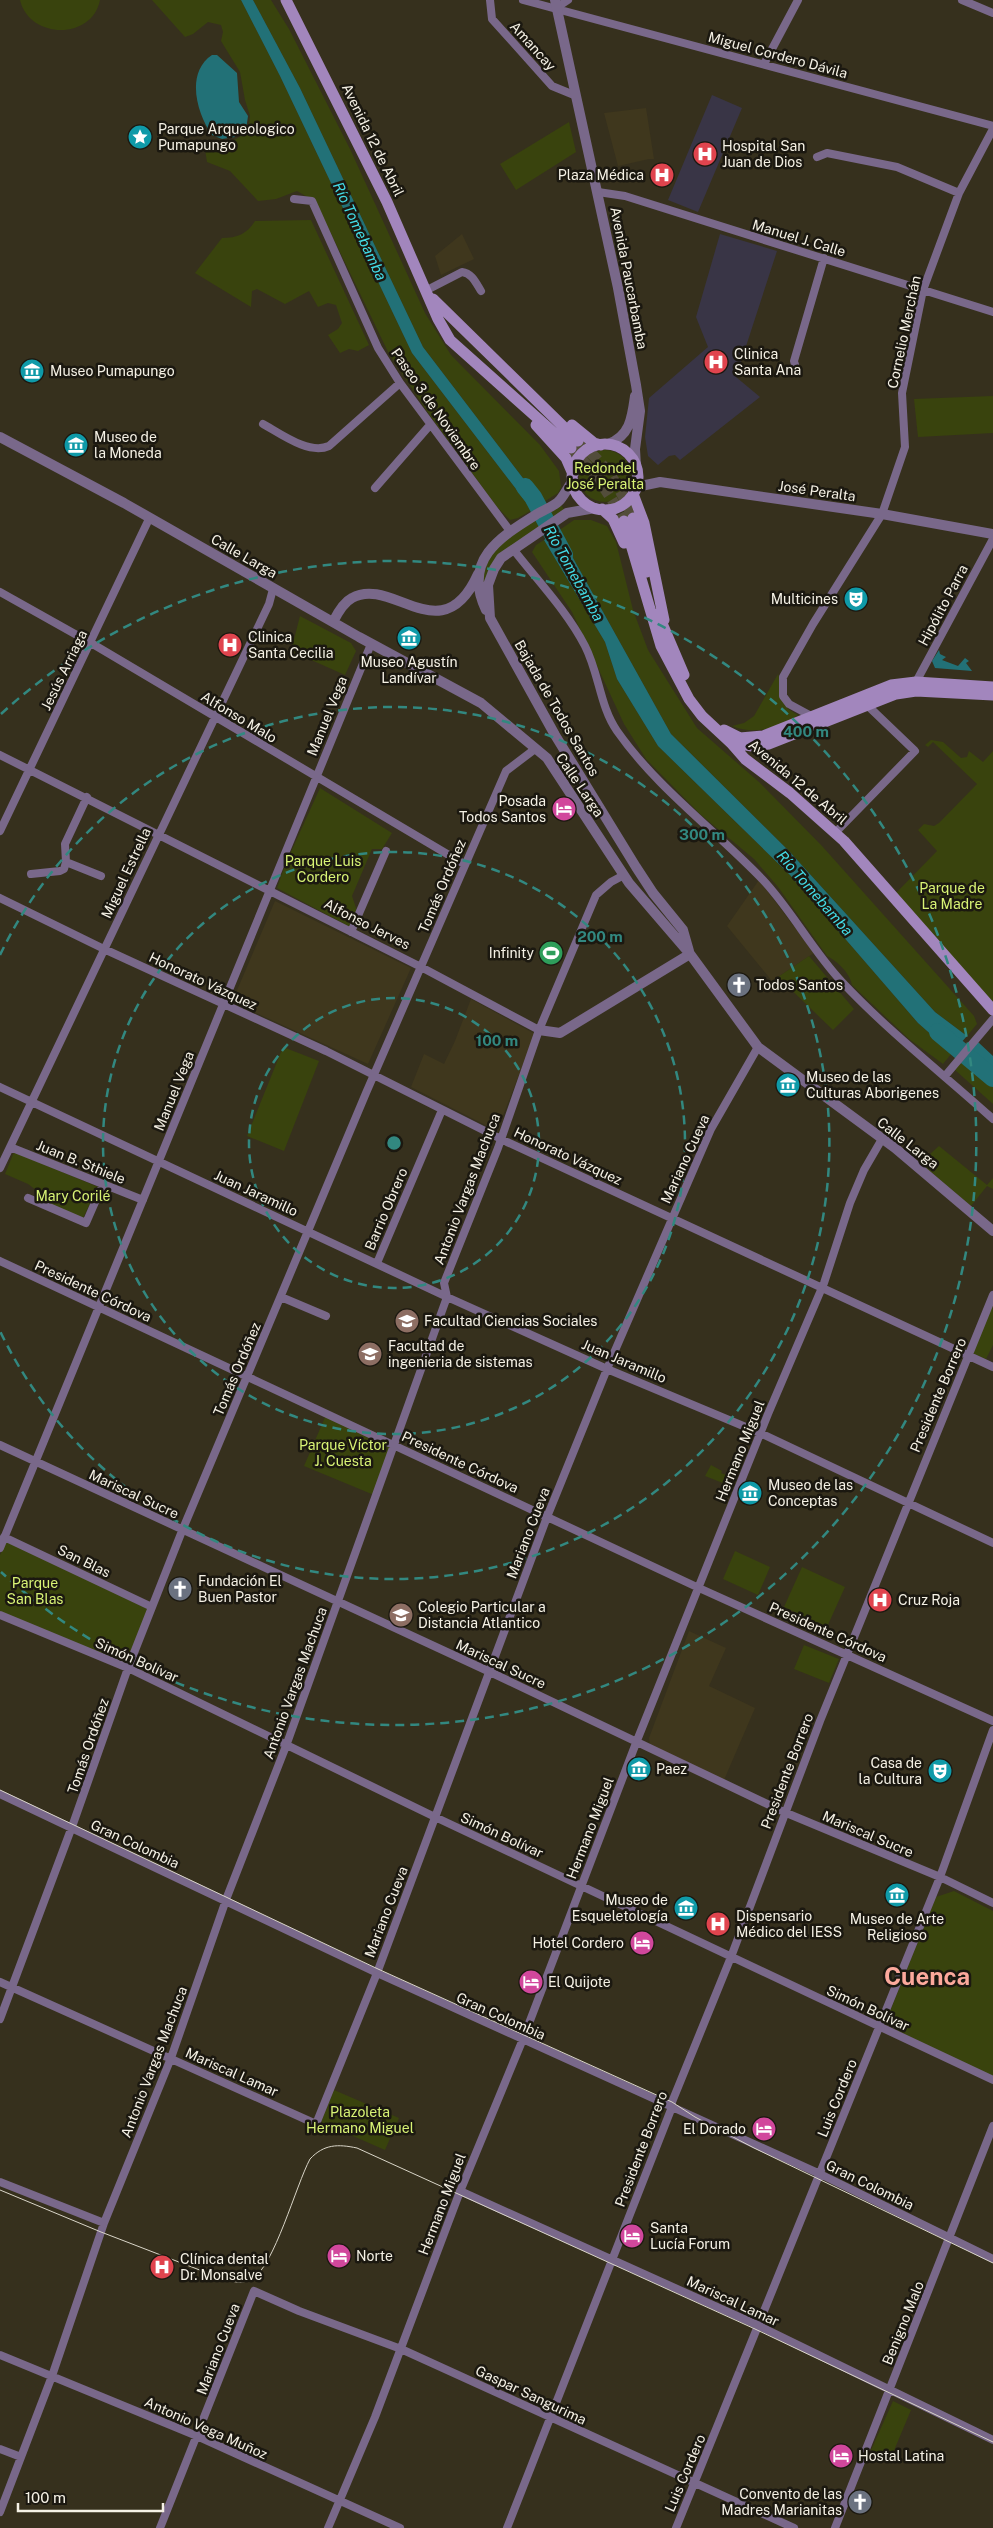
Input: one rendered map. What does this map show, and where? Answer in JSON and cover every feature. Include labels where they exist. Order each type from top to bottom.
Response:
[{"type":"main road","name":"Avenida 12 de Abril","points":[[286,0],[387,202],[428,292],[438,319],[450,340],[575,444],[428,292]]},
{"type":"main road","points":[[466,332],[503,362],[594,443],[622,449],[633,459],[636,466],[635,491],[644,523],[656,591],[670,643]]},
{"type":"main road","points":[[450,340],[469,364],[547,436],[566,458],[577,494],[614,519],[624,545],[653,645],[683,698],[709,732],[745,759]]},
{"type":"main road","points":[[573,477],[574,467],[582,454],[594,446],[604,444]]},
{"type":"main road","points":[[598,509],[616,508],[635,491]]},
{"type":"main road","name":"Avenida 12 de Abril","points":[[813,717],[763,736],[744,738],[731,735],[709,715],[694,695],[656,610],[628,519],[661,646],[689,699],[702,716],[745,759],[790,793],[865,862],[993,1010]]},
{"type":"main road","points":[[813,717],[891,685],[916,682],[993,687]]},
{"type":"main road","points":[[731,743],[752,746],[770,744],[896,694],[916,691],[993,695]]},
{"type":"street","name":"Amancay","points":[[490,0],[492,19],[552,86],[574,94]]},
{"type":"street","name":"Miguel Cordero Dávila","points":[[523,0],[556,4],[993,127]]},
{"type":"street","points":[[556,4],[568,0]]},
{"type":"street","points":[[764,64],[798,0]]},
{"type":"street","points":[[962,0],[993,13]]},
{"type":"street","name":"Avenida Paucarbamba","points":[[556,4],[574,94],[598,192],[636,385],[640,411],[635,449],[636,466]]},
{"type":"street","name":"Cornelio Merchán","points":[[813,717],[790,704],[783,696],[783,677],[813,624],[882,514],[905,447],[902,393],[923,290],[959,192],[993,127]]},
{"type":"street","points":[[817,157],[827,153],[897,166],[959,192]]},
{"type":"street","name":"Manuel J. Calle","points":[[598,192],[625,196],[993,312]]},
{"type":"street","name":"Paseo 3 de Noviembre","points":[[294,199],[312,201],[378,348],[400,384],[510,531]]},
{"type":"street","points":[[797,372],[794,361],[824,258]]},
{"type":"street","points":[[428,292],[462,272],[472,277],[480,291]]},
{"type":"street","points":[[263,424],[312,449],[322,450],[400,384]]},
{"type":"street","name":"Avenida Paucarbamba","points":[[604,444],[624,436],[629,428],[636,385]]},
{"type":"street","points":[[375,488],[430,425]]},
{"type":"street","name":"Calle Larga","points":[[0,437],[150,518],[371,644],[481,703],[546,758],[624,875],[690,954],[758,1047],[882,1139],[993,1231]]},
{"type":"street","points":[[332,622],[351,598],[362,594],[374,594],[435,612],[452,606],[464,596],[487,554],[510,531],[559,500],[573,477]]},
{"type":"street","name":"José Peralta","points":[[635,491],[660,482],[882,514],[993,534]]},
{"type":"street","name":"Bajada de Todos Santos","points":[[598,509],[567,512],[501,558],[491,576],[488,598],[490,618],[555,734],[636,867],[653,894],[683,930],[690,954]]},
{"type":"street","name":"Jesús Arriaga","points":[[0,831],[150,518]]},
{"type":"street","name":"Hipólito Parra","points":[[916,682],[993,539]]},
{"type":"street","points":[[513,549],[585,645],[606,707],[616,730],[636,755],[684,806],[764,880],[840,980],[902,1042],[945,1076],[993,1119]]},
{"type":"street","points":[[480,569],[480,594],[490,618]]},
{"type":"street","name":"Miguel Estrella","points":[[0,1168],[269,604],[274,589]]},
{"type":"street","name":"Alfonso Malo","points":[[0,592],[91,643],[464,864]]},
{"type":"street","name":"Manuel Vega","points":[[0,1548],[371,644]]},
{"type":"street","points":[[835,833],[915,751],[868,706]]},
{"type":"street","name":"Tomás Ordóñez","points":[[0,2020],[72,1828],[128,1668],[182,1530],[310,1232],[374,1075],[464,864],[506,771],[535,749]]},
{"type":"street","name":"Alfonso Jerves","points":[[0,755],[159,833],[269,891],[421,967],[539,1030],[560,1033],[690,954]]},
{"type":"street","points":[[31,874],[60,871],[66,862],[65,844],[87,798]]},
{"type":"street","points":[[351,932],[386,852]]},
{"type":"street","points":[[66,862],[101,876]]},
{"type":"street","name":"Antonio Vargas Machuca","points":[[0,2512],[52,2376],[101,2232],[171,2058],[226,1900],[286,1746],[447,1297],[444,1283],[502,1138],[539,1030],[596,895],[611,882],[624,875]]},
{"type":"street","name":"Honorato Vázquez","points":[[0,898],[104,949],[374,1075],[442,1110],[993,1367]]},
{"type":"street","points":[[945,1076],[993,1019]]},
{"type":"street","name":"Mariano Cueva","points":[[316,2124],[376,1973],[547,1517],[607,1368],[711,1129],[758,1047]]},
{"type":"street","name":"Juan Jaramillo","points":[[0,1087],[159,1160],[447,1297],[760,1433],[993,1543]]},
{"type":"street","name":"Barrio Obrero","points":[[377,1263],[442,1110]]},
{"type":"street","name":"Hermano Miguel","points":[[328,2528],[401,2349],[460,2191],[523,2039],[636,1743],[760,1433],[821,1288],[850,1203],[864,1170],[882,1139]]},
{"type":"street","name":"Juan B. Sthiele","points":[[10,1147],[142,1200]]},
{"type":"street","points":[[28,1198],[86,1224],[103,1184]]},
{"type":"street","name":"Presidente Córdova","points":[[0,1261],[699,1588],[993,1721]]},
{"type":"street","name":"Presidente Borrero","points":[[549,2417],[672,2107],[672,2102],[731,1957],[784,1812],[848,1655],[907,1502],[993,1295]]},
{"type":"street","points":[[281,1297],[326,1316]]},
{"type":"street","name":"Mariscal Sucre","points":[[0,1445],[490,1672],[784,1812],[940,1877],[993,1903]]},
{"type":"street","name":"San Blas","points":[[4,1537],[152,1607]]},
{"type":"street","name":"Simón Bolívar","points":[[0,1615],[128,1668],[434,1817],[993,2080]]},
{"type":"street","name":"Luis Cordero","points":[[676,2528],[940,1877],[993,1730]]},
{"type":"street","name":"Gran Colombia","points":[[0,1794],[376,1973],[820,2174],[993,2259]]},
{"type":"street","name":"Mariscal Lamar","points":[[0,1982],[316,2124]]},
{"type":"street","name":"Benigno Malo","points":[[835,2528],[993,2126]]},
{"type":"street","points":[[0,2182],[104,2224]]},
{"type":"street","name":"Mariscal Lamar","points":[[460,2191],[757,2325],[993,2440]]},
{"type":"street","name":"Mariano Cueva","points":[[160,2528],[254,2291]]},
{"type":"street","name":"Gaspar Sangurima","points":[[254,2291],[299,2311],[401,2349],[794,2528]]},
{"type":"street","name":"Antonio Vega Muñoz","points":[[0,2355],[197,2436],[400,2528]]},
{"type":"street","points":[[507,2528],[549,2417]]},
{"type":"street","points":[[0,2449],[21,2457]]},
{"type":"shaded area","name":"Hospital San Juan de Dios","points":[[712,95],[742,108],[698,212],[668,200]]},
{"type":"shaded area","points":[[646,108],[654,159],[618,166],[604,113]]},
{"type":"shaded area","points":[[462,234],[474,259],[441,275],[435,256]]},
{"type":"shaded area","name":"Clinica Santa Ana","points":[[720,234],[777,251],[736,377],[760,397],[680,460],[675,455],[669,456],[658,465],[648,456],[645,437],[649,398],[708,347],[696,317]]},
{"type":"shaded area","points":[[759,880],[814,953],[772,981],[727,926]]},
{"type":"shaded area","points":[[275,901],[411,968],[368,1064],[232,1002]]},
{"type":"shaded area","points":[[471,999],[535,1034],[497,1131],[411,1087],[424,1054],[444,1064]]},
{"type":"shaded area","points":[[689,1631],[726,1648],[709,1686],[755,1708],[724,1780],[650,1745],[649,1738]]},
{"type":"green space","points":[[20,0],[100,0],[95,13],[85,23],[74,28],[60,30],[47,28],[35,22],[26,13]]},
{"type":"green space","points":[[152,0],[241,0],[280,76],[412,353],[532,510],[510,520],[497,507],[429,414],[389,354],[314,198],[311,199],[297,191],[276,199],[258,201],[230,171],[207,162],[204,143],[234,140],[248,132],[250,116],[240,72],[221,41],[223,32],[221,25],[208,22],[193,34],[185,37]]},
{"type":"green space","points":[[253,0],[271,0],[289,29],[350,149],[425,313],[451,355],[540,445],[559,471],[561,487],[558,493],[542,503],[423,347],[300,88]]},
{"type":"green space","points":[[569,122],[576,152],[516,190],[500,164]]},
{"type":"green space","points":[[311,220],[369,345],[358,351],[349,349],[340,353],[328,335],[338,329],[342,323],[336,305],[328,303],[318,307],[309,291],[285,304],[257,289],[252,291],[251,307],[195,273],[222,238],[241,234],[249,229],[255,221]]},
{"type":"green space","points":[[993,396],[993,433],[918,437],[914,399]]},
{"type":"green space","name":"Redondel José Peralta","points":[[600,450],[610,450],[619,454],[627,462],[631,476],[627,490],[619,498],[610,502],[600,502],[591,498],[583,490],[579,481],[579,471],[583,462],[591,454]]},
{"type":"green space","points":[[559,502],[566,512],[513,548],[480,594],[487,554]]},
{"type":"green space","points":[[574,520],[591,520],[607,526],[616,542],[633,610],[648,650],[697,728],[759,782],[822,846],[974,1016],[977,1024],[967,1036],[935,1012],[789,851],[671,734],[558,531]]},
{"type":"green space","points":[[544,540],[605,642],[617,679],[658,746],[790,875],[918,1023],[952,1053],[943,1064],[909,1039],[852,985],[846,972],[839,964],[827,956],[778,887],[754,859],[700,814],[646,759],[624,724],[572,612],[532,552],[536,545]]},
{"type":"green space","points":[[300,616],[351,643],[356,651],[345,675],[291,651]]},
{"type":"green space","points":[[778,674],[781,698],[791,711],[798,715],[783,724],[766,729],[749,730],[732,726],[744,723],[754,716]]},
{"type":"green space","name":"Parque de La Madre","points":[[931,740],[943,742],[961,758],[967,757],[969,751],[983,762],[993,751],[993,1006],[896,893],[937,851],[918,830],[924,824],[934,826],[939,823],[977,784],[933,742],[928,747],[925,745]]},
{"type":"green space","name":"Parque Luis Cordero","points":[[320,788],[392,833],[382,849],[372,849],[352,896],[357,911],[350,927],[277,888],[285,865]]},
{"type":"green space","points":[[809,956],[854,1009],[833,1030],[778,977]]},
{"type":"green space","points":[[283,1047],[319,1061],[284,1151],[247,1136]]},
{"type":"green space","points":[[963,1060],[993,1086],[993,1104],[955,1070]]},
{"type":"green space","points":[[939,1146],[987,1185],[993,1178],[993,1189],[987,1186],[971,1206],[920,1163]]},
{"type":"green space","name":"Mary Corilé","points":[[14,1152],[98,1187],[82,1220],[37,1200],[40,1193],[28,1184],[5,1174]]},
{"type":"green space","points":[[993,1295],[993,1345],[986,1359],[970,1352]]},
{"type":"green space","name":"Parque Víctor J. Cuesta","points":[[326,1415],[391,1446],[374,1495],[304,1466]]},
{"type":"green space","points":[[711,1465],[722,1471],[721,1473],[736,1479],[733,1487],[705,1476]]},
{"type":"green space","name":"Parque San Blas","points":[[7,1541],[148,1609],[127,1664],[0,1613],[0,1555]]},
{"type":"green space","points":[[735,1551],[770,1567],[758,1595],[723,1579]]},
{"type":"green space","points":[[802,1567],[845,1587],[827,1627],[784,1607]]},
{"type":"green space","points":[[804,1645],[839,1659],[829,1683],[794,1669]]},
{"type":"green space","points":[[954,1891],[993,1911],[993,2077],[898,2031],[889,2014],[936,1897]]},
{"type":"green space","name":"Plazoleta Hermano Miguel","points":[[334,2090],[399,2118],[385,2150],[321,2122]]},
{"type":"green space","points":[[893,2401],[911,2410],[890,2460],[871,2450]]},
{"type":"water","points":[[241,0],[253,0],[300,88],[423,347],[542,503],[532,510],[412,353],[280,76]]},
{"type":"water","points":[[212,55],[217,55],[237,73],[239,102],[248,116],[246,130],[234,130],[235,137],[222,139],[212,135],[198,105],[196,83],[198,72]]},
{"type":"water","points":[[558,531],[671,734],[789,851],[935,1012],[967,1036],[952,1053],[918,1023],[790,875],[658,746],[617,679],[605,642],[544,540]]},
{"type":"water","points":[[939,650],[940,654],[946,657],[942,660],[958,666],[965,658],[969,661],[966,663],[972,671],[935,668],[932,661]]},
{"type":"water","points":[[978,1042],[993,1056],[993,1086],[963,1060]]},
{"type":"waterway","name":"Río Tomebamba","points":[[525,487],[533,497],[564,555]]},
{"type":"waterway","name":"Río Tomebamba","points":[[938,1032],[993,1078]]},
{"type":"tunnel","points":[[578,441],[611,476],[633,518]]},
{"type":"tunnel","points":[[571,448],[600,482],[624,521]]},
{"type":"tram line","points":[[0,1790],[378,1969],[672,2102],[695,2117],[754,2148],[993,2263]]},
{"type":"tram line","points":[[0,2190],[101,2232],[223,2279],[241,2282],[252,2279],[268,2259],[310,2159],[321,2150],[332,2146],[357,2148],[755,2329],[993,2442]]},
{"type":"place","name":"Parque Arqueologico Pumapungo","points":[[140,137]]},
{"type":"place","name":"Hospital San Juan de Dios","points":[[705,154]]},
{"type":"place","name":"Plaza Médica","points":[[662,175]]},
{"type":"place","name":"Clinica Santa Ana","points":[[716,362]]},
{"type":"place","name":"Museo Pumapungo","points":[[32,371]]},
{"type":"place","name":"Museo de la Moneda","points":[[76,445]]},
{"type":"place","name":"Multicines","points":[[856,599]]},
{"type":"place","name":"Museo Agustín Landívar","points":[[409,638]]},
{"type":"place","name":"Clinica Santa Cecilia","points":[[230,645]]},
{"type":"place","name":"Posada Todos Santos","points":[[564,809]]},
{"type":"place","name":"Infinity","points":[[551,953]]},
{"type":"place","name":"Todos Santos","points":[[739,985]]},
{"type":"place","name":"Museo de las Culturas Aborigenes","points":[[788,1085]]},
{"type":"place","name":"Facultad Ciencias Sociales","points":[[407,1321]]},
{"type":"place","name":"Facultad de ingenieria de sistemas","points":[[370,1354]]},
{"type":"place","name":"Museo de las Conceptas","points":[[750,1493]]},
{"type":"place","name":"Fundación El Buen Pastor","points":[[180,1589]]},
{"type":"place","name":"Cruz Roja","points":[[880,1600]]},
{"type":"place","name":"Colegio Particular a Distancia Atlantico","points":[[401,1615]]},
{"type":"place","name":"Paez","points":[[639,1769]]},
{"type":"place","name":"Casa de la Cultura","points":[[940,1771]]},
{"type":"place","name":"Museo de Arte Religioso","points":[[897,1895]]},
{"type":"place","name":"Museo de Esqueletología","points":[[686,1908]]},
{"type":"place","name":"Dispensario Médico del IESS","points":[[718,1924]]},
{"type":"place","name":"Hotel Cordero","points":[[642,1943]]},
{"type":"place","name":"El Quijote","points":[[531,1982]]},
{"type":"place","name":"El Dorado","points":[[764,2129]]},
{"type":"place","name":"Santa Lucía Forum","points":[[632,2236]]},
{"type":"place","name":"Norte","points":[[339,2256]]},
{"type":"place","name":"Clínica dental Dr. Monsalve","points":[[162,2267]]},
{"type":"place","name":"Hostal Latina","points":[[841,2456]]},
{"type":"place","name":"Convento de las Madres Marianitas","points":[[860,2502]]},
{"type":"district","name":"Cuenca","points":[[927,1976]]}]
